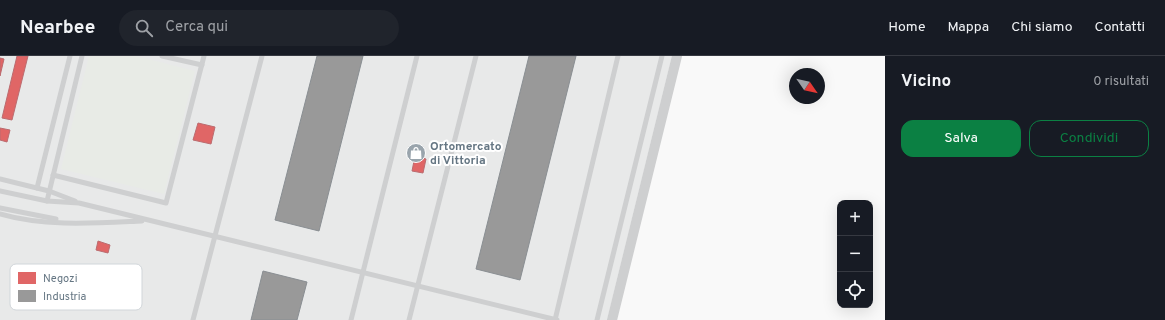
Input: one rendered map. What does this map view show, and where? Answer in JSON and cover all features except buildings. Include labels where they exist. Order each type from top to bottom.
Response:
[{"type":"street","points":[[612,320],[677,56]]},
{"type":"lane","points":[[37,188],[70,56]]},
{"type":"lane","points":[[47,201],[82,56]]},
{"type":"lane","points":[[162,56],[202,65]]},
{"type":"lane","points":[[53,175],[166,203],[204,56]]},
{"type":"lane","points":[[193,320],[216,237],[262,56]]},
{"type":"lane","points":[[351,320],[416,56]]},
{"type":"lane","points":[[410,320],[476,56]]},
{"type":"lane","points":[[0,179],[49,191],[79,203],[556,320],[618,56]]},
{"type":"lane","points":[[597,320],[662,56]]},
{"type":"lane","points":[[0,191],[47,201],[79,203]]},
{"type":"lane","points":[[0,208],[86,224]]},
{"type":"lane","points":[[0,214],[13,218],[86,224],[148,220]]},
{"type":"shaded area","name":"Ortomercato di Vittoria","points":[[0,56],[672,56],[607,320],[0,320]]},
{"type":"shaded area","points":[[89,56],[136,56],[195,71],[164,194],[61,169]]},
{"type":"place","name":"Ortomercato di Vittoria","points":[[416,153]]}]
